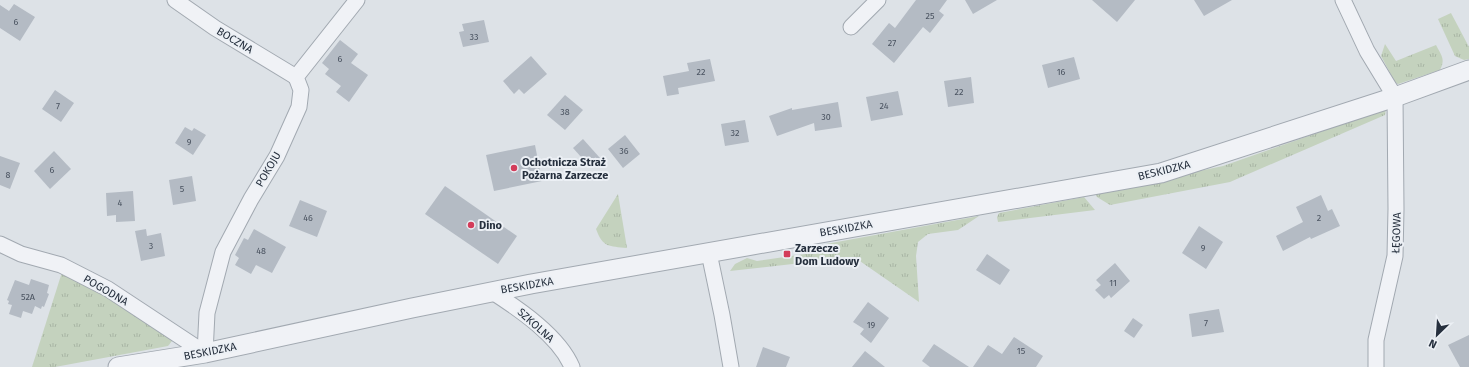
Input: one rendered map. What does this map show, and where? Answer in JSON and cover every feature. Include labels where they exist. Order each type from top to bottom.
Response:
[{"type":"street","name":"BOCZNA","points":[[175,0],[215,28],[296,77]]},
{"type":"street","points":[[296,77],[357,0]]},
{"type":"street","points":[[851,28],[878,0]]},
{"type":"street","points":[[1343,0],[1368,51],[1395,97]]},
{"type":"street","name":"BESKIDZKA","points":[[118,367],[205,352],[491,291],[1161,173],[1395,97],[1469,70]]},
{"type":"street","name":"POKOJU","points":[[205,352],[207,313],[224,252],[251,199],[277,156],[299,107],[301,90],[296,77]]},
{"type":"street","name":"ŁĘGOWA","points":[[1376,367],[1376,340],[1395,256],[1395,97]]},
{"type":"street","name":"POGODNA","points":[[0,244],[21,254],[61,265],[108,289],[205,352]]},
{"type":"street","points":[[709,253],[731,367]]},
{"type":"street","name":"SZKOLNA","points":[[491,291],[511,304],[549,334],[569,360],[572,367]]},
{"type":"green space","points":[[1451,13],[1469,47],[1469,59],[1464,60],[1455,56],[1438,19]]},
{"type":"green space","points":[[1385,44],[1396,61],[1436,45],[1443,60],[1442,66],[1440,70],[1398,84],[1395,82],[1381,56]]},
{"type":"green space","points":[[1386,109],[1385,115],[1230,182],[1110,205],[1097,197],[1095,193],[1223,166]]},
{"type":"green space","points":[[618,194],[627,248],[607,245],[601,240],[596,229]]},
{"type":"green space","points":[[1084,197],[1095,210],[998,222],[997,217],[999,213]]},
{"type":"green space","points":[[979,216],[958,230],[928,234],[918,242],[916,256],[919,302],[854,257],[730,271],[735,264],[747,258],[757,261],[812,253],[826,244]]},
{"type":"green space","points":[[63,269],[170,336],[172,341],[168,346],[55,367],[32,367]]},
{"type":"building","points":[[916,0],[947,0],[939,11],[944,15],[930,33],[923,27],[894,63],[872,44],[889,23],[895,28]]},
{"type":"building","points":[[965,0],[997,0],[973,14]]},
{"type":"building","points":[[1092,0],[1135,0],[1117,22]]},
{"type":"building","points":[[1194,0],[1232,0],[1204,16]]},
{"type":"building","points":[[14,4],[35,17],[20,41],[0,28],[0,5],[9,11]]},
{"type":"building","points":[[484,20],[489,42],[463,47],[459,32],[464,31],[462,24]]},
{"type":"building","points":[[340,40],[358,54],[351,63],[368,75],[349,102],[336,92],[341,86],[325,74],[329,69],[322,63]]},
{"type":"building","points":[[531,56],[547,74],[524,94],[519,89],[514,94],[503,81]]},
{"type":"building","points":[[1074,57],[1080,79],[1048,88],[1042,65]]},
{"type":"building","points":[[710,59],[715,81],[678,88],[679,94],[667,96],[663,76],[689,71],[687,63]]},
{"type":"building","points":[[971,77],[974,103],[948,107],[944,81]]},
{"type":"building","points":[[55,90],[74,103],[61,122],[42,109]]},
{"type":"building","points":[[898,91],[903,115],[871,121],[866,97]]},
{"type":"building","points":[[565,95],[583,110],[565,130],[547,115]]},
{"type":"building","points":[[838,102],[842,127],[815,131],[814,123],[777,136],[769,116],[792,108],[792,110]]},
{"type":"building","points":[[745,120],[749,142],[725,146],[721,124]]},
{"type":"building","points":[[185,127],[192,131],[194,128],[206,135],[193,155],[175,143]]},
{"type":"building","points":[[625,135],[640,154],[623,168],[608,149]]},
{"type":"building","points":[[583,139],[600,158],[590,167],[573,148]]},
{"type":"building","name":"Ochotnicza Straż Pożarna Zarzecze","points":[[535,145],[542,181],[494,191],[486,155]]},
{"type":"building","points":[[54,151],[71,169],[50,189],[34,171]]},
{"type":"building","points":[[0,156],[20,163],[10,189],[0,185]]},
{"type":"building","points":[[192,176],[196,201],[173,205],[169,180]]},
{"type":"building","name":"Dino","points":[[445,186],[517,236],[498,264],[425,214]]},
{"type":"building","points":[[133,191],[135,221],[116,222],[116,215],[107,216],[106,193]]},
{"type":"building","points":[[1321,195],[1328,211],[1332,209],[1340,226],[1311,239],[1310,237],[1283,251],[1276,236],[1303,222],[1296,207]]},
{"type":"building","points":[[300,200],[327,211],[317,237],[289,226]]},
{"type":"building","points":[[1199,226],[1223,242],[1206,269],[1182,253]]},
{"type":"building","points":[[146,229],[147,236],[161,233],[165,256],[141,261],[135,231]]},
{"type":"building","points":[[254,229],[286,247],[272,273],[256,265],[251,274],[235,265],[239,258],[235,255],[244,238],[248,240]]},
{"type":"building","points":[[987,254],[1010,270],[1000,285],[976,270]]},
{"type":"building","points":[[1115,263],[1130,281],[1111,298],[1109,295],[1104,299],[1095,290],[1101,285],[1096,280]]},
{"type":"building","points":[[31,279],[49,285],[47,293],[49,294],[44,307],[42,306],[41,309],[35,306],[32,314],[23,311],[21,318],[9,314],[12,305],[8,304],[9,301],[7,300],[15,280],[29,285]]},
{"type":"building","points":[[868,302],[889,318],[871,343],[860,334],[864,329],[853,322]]},
{"type":"building","points":[[1219,309],[1224,332],[1192,337],[1189,314]]},
{"type":"building","points":[[1133,318],[1143,325],[1134,338],[1124,331]]},
{"type":"building","points":[[1469,335],[1469,367],[1460,367],[1448,345]]},
{"type":"building","points":[[1014,337],[1043,356],[1036,367],[973,367],[988,345],[1002,354]]},
{"type":"building","points":[[934,344],[969,367],[930,367],[922,361]]},
{"type":"building","points":[[763,347],[790,357],[786,367],[756,367]]},
{"type":"building","points":[[865,351],[885,367],[852,367]]},
{"type":"place","name":"Ochotnicza Straż Pożarna Zarzecze","points":[[514,168]]},
{"type":"place","name":"Dino","points":[[471,225]]},
{"type":"place","name":"Zarzecze Dom Ludowy","points":[[787,254]]}]
